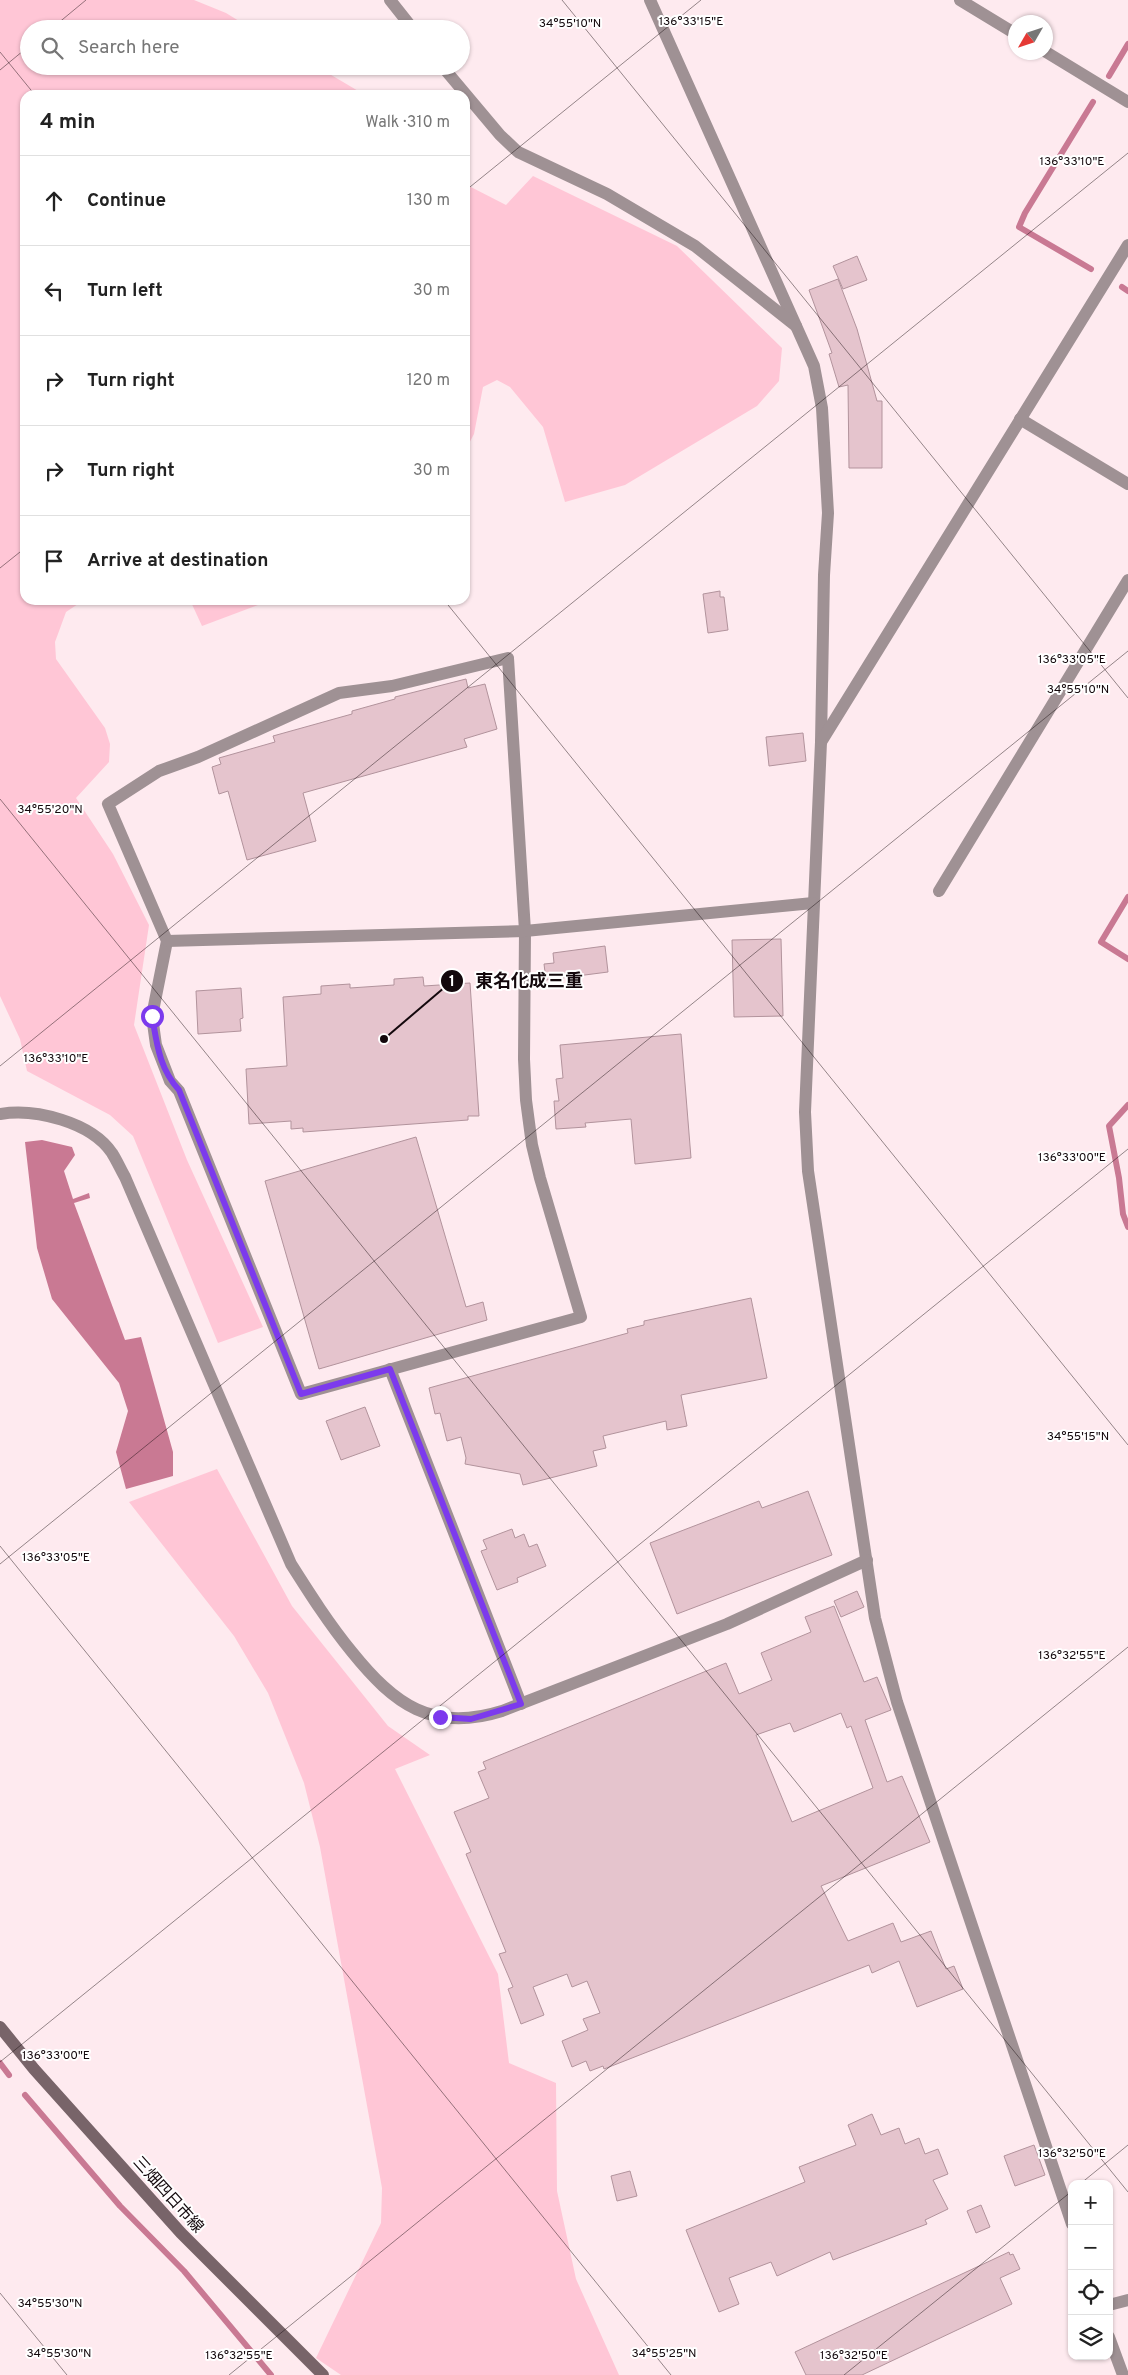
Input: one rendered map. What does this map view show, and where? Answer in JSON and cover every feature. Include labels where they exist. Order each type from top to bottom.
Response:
[{"type":"main road","name":"三畑四日市線","points":[[0,2027],[34,2069],[181,2232],[260,2314],[323,2375]]},
{"type":"street","points":[[390,0],[406,20]]},
{"type":"street","points":[[650,0],[798,328],[814,366],[822,408],[828,513],[824,575],[821,742],[805,1112],[808,1171],[877,1627],[897,1702],[1068,2212]]},
{"type":"street","points":[[960,0],[1008,29]]},
{"type":"street","points":[[1053,56],[1128,102]]},
{"type":"street","points":[[450,75],[462,90]]},
{"type":"street","points":[[470,99],[500,135],[518,152],[607,194],[696,246],[798,328]]},
{"type":"street","points":[[821,742],[1128,245]]},
{"type":"street","points":[[1020,419],[1128,484]]},
{"type":"street","points":[[938,891],[1128,580]]},
{"type":"street","points":[[508,658],[525,931],[524,1059],[526,1100],[532,1145],[582,1317],[301,1394],[179,1090],[170,1080],[156,1045],[152,1016],[153,1004],[167,941],[108,804],[158,771],[198,757],[340,693],[392,686],[508,658]]},
{"type":"street","points":[[167,941],[525,931],[813,903]]},
{"type":"street","points":[[0,1114],[34,1112],[55,1118],[95,1138],[111,1152],[125,1177],[291,1564],[326,1619],[374,1680],[392,1696],[407,1705],[422,1712],[455,1719],[471,1719],[489,1715],[727,1624],[866,1560]]},
{"type":"street","points":[[390,1369],[521,1704]]},
{"type":"street","points":[[1113,2304],[1128,2300]]},
{"type":"street","points":[[1113,2348],[1122,2375]]},
{"type":"shaded area","points":[[0,0],[194,0],[226,13],[237,20],[20,20],[20,75],[331,75],[357,90],[20,90],[20,605],[76,605],[66,612],[55,642],[56,659],[105,728],[110,744],[109,762],[76,798],[113,854],[149,925],[134,1025],[187,1160],[263,1327],[218,1343],[133,1136],[110,1115],[27,1071],[20,1039],[0,996]]},
{"type":"shaded area","points":[[533,176],[677,246],[782,348],[779,381],[757,406],[625,485],[565,502],[543,427],[510,387],[497,380],[483,387],[474,434],[470,442],[470,187],[506,205]]},
{"type":"shaded area","points":[[192,605],[258,605],[202,626]]},
{"type":"shaded area","points":[[42,1140],[72,1147],[75,1155],[64,1171],[73,1199],[89,1193],[90,1198],[74,1203],[125,1340],[141,1337],[173,1452],[173,1476],[126,1489],[116,1452],[128,1411],[119,1383],[52,1299],[37,1248],[25,1142]]},
{"type":"shaded area","points":[[217,1469],[292,1606],[388,1726],[430,1755],[395,1769],[498,1974],[509,2063],[556,2083],[557,2191],[576,2279],[619,2375],[341,2375],[316,2358],[381,2223],[382,2188],[320,1847],[304,1783],[268,1693],[234,1636],[129,1502]]},
{"type":"building","points":[[857,256],[867,280],[843,289],[833,266]]},
{"type":"building","points":[[838,279],[857,329],[877,401],[882,401],[882,468],[849,468],[848,385],[839,387],[829,354],[832,353],[809,290]]},
{"type":"building","points":[[720,591],[720,597],[724,597],[728,630],[708,633],[703,594]]},
{"type":"building","points":[[466,679],[468,688],[485,684],[497,729],[464,739],[467,747],[303,793],[316,841],[247,860],[228,791],[219,794],[212,767],[221,764],[219,758],[275,742],[273,736],[352,714],[352,711],[395,699],[395,697]]},
{"type":"building","points":[[803,733],[806,761],[769,766],[766,737]]},
{"type":"building","points":[[781,939],[783,1016],[734,1017],[732,940]]},
{"type":"building","points":[[605,946],[608,972],[546,980],[544,964],[554,963],[553,953]]},
{"type":"building","points":[[423,977],[424,986],[470,983],[479,1116],[468,1116],[468,1120],[303,1132],[303,1128],[291,1129],[291,1121],[249,1124],[246,1069],[287,1066],[283,997],[321,994],[321,986],[350,984],[350,988],[394,985],[394,979]]},
{"type":"building","points":[[241,988],[243,1018],[240,1019],[241,1031],[198,1034],[196,991]]},
{"type":"building","points":[[681,1034],[691,1158],[635,1164],[631,1119],[585,1123],[586,1127],[556,1129],[554,1101],[559,1101],[556,1079],[563,1078],[560,1045]]},
{"type":"building","points":[[416,1137],[466,1307],[483,1302],[487,1320],[319,1369],[265,1181]]},
{"type":"building","points":[[751,1298],[767,1378],[681,1395],[687,1426],[667,1430],[666,1421],[603,1436],[606,1448],[593,1451],[597,1466],[523,1485],[520,1474],[465,1464],[466,1458],[461,1437],[447,1441],[440,1413],[435,1414],[429,1388],[628,1333],[627,1329],[644,1325],[644,1321]]},
{"type":"building","points":[[365,1407],[380,1446],[341,1460],[326,1421]]},
{"type":"building","points":[[808,1491],[832,1555],[677,1614],[650,1543],[759,1501],[762,1508]]},
{"type":"building","points":[[512,1529],[515,1538],[524,1534],[529,1547],[537,1544],[546,1566],[517,1578],[518,1582],[497,1590],[481,1551],[487,1549],[483,1540]]},
{"type":"building","points":[[857,1591],[864,1607],[841,1617],[834,1601]]},
{"type":"building","points":[[834,1606],[864,1682],[877,1677],[891,1710],[865,1720],[887,1782],[902,1776],[930,1842],[821,1886],[848,1941],[893,1923],[901,1942],[931,1931],[946,1969],[954,1966],[963,1989],[917,2007],[899,1961],[872,1973],[869,1965],[604,2069],[603,2066],[590,2071],[586,2061],[572,2067],[562,2041],[588,2030],[583,2019],[600,2013],[587,1981],[572,1987],[567,1974],[533,1987],[544,2015],[521,2024],[508,1989],[513,1987],[499,1954],[506,1952],[466,1854],[471,1852],[454,1812],[489,1798],[478,1772],[486,1769],[483,1762],[726,1663],[739,1694],[772,1680],[761,1653],[811,1632],[805,1617]],"holes":[[[841,1713],[847,1728],[851,1726],[873,1788],[792,1822],[756,1735],[790,1723],[794,1732]]]},
{"type":"building","points":[[872,2114],[881,2135],[899,2128],[905,2144],[919,2138],[925,2154],[938,2149],[948,2174],[933,2180],[948,2209],[925,2220],[927,2224],[833,2260],[830,2252],[777,2276],[771,2262],[729,2278],[739,2304],[719,2312],[686,2230],[805,2182],[799,2167],[856,2145],[848,2125]]},
{"type":"building","points":[[1034,2145],[1045,2175],[1015,2186],[1004,2156]]},
{"type":"building","points":[[630,2171],[637,2196],[617,2201],[611,2176]]},
{"type":"building","points":[[981,2205],[990,2227],[976,2233],[967,2211]]},
{"type":"building","points":[[1009,2252],[1010,2255],[1013,2254],[1020,2269],[1000,2278],[1012,2304],[862,2375],[806,2375],[795,2352]]},
{"type":"waterway","points":[[1109,76],[1128,44]]},
{"type":"waterway","points":[[1091,269],[1019,227],[1025,213],[1093,102]]},
{"type":"waterway","points":[[1122,287],[1128,291]]},
{"type":"waterway","points":[[1128,897],[1101,942],[1128,959]]},
{"type":"waterway","points":[[1128,1105],[1109,1126],[1119,1178],[1123,1214],[1128,1227]]},
{"type":"waterway","points":[[0,2063],[9,2075]]},
{"type":"waterway","points":[[25,2095],[120,2206],[184,2271],[271,2375]]},
{"type":"place","name":"東名化成三重","points":[[384,1039]]},
{"type":"route","points":[[152,1016],[156,1045],[170,1080],[179,1090],[301,1394],[390,1369],[521,1704],[471,1719],[440,1717]]}]
